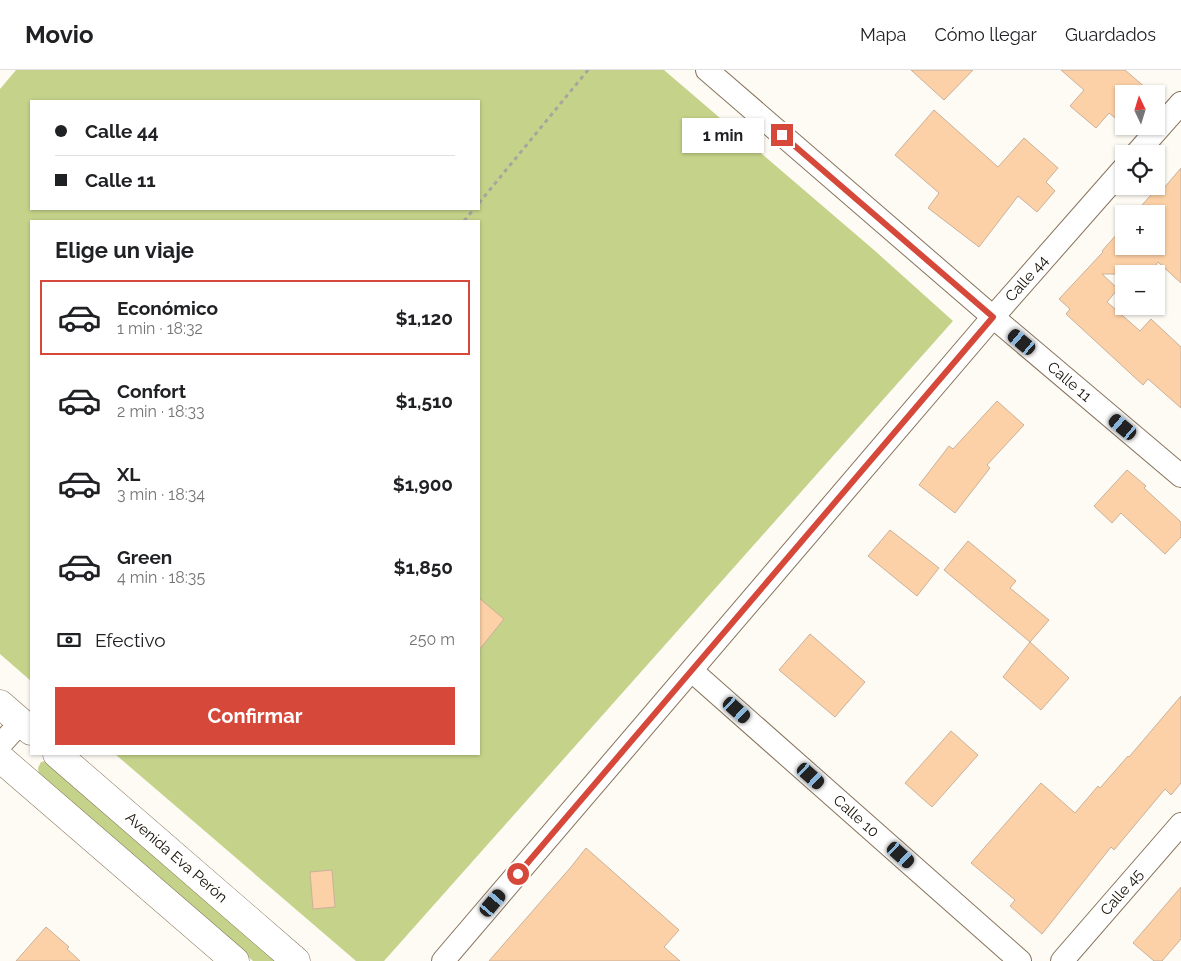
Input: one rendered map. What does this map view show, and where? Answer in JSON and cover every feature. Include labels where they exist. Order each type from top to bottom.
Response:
[{"type":"main road","points":[[0,704],[26,727]]},
{"type":"main road","name":"Avenida Eva Perón","points":[[58,755],[296,961]]},
{"type":"main road","points":[[0,758],[235,961]]},
{"type":"street","name":"Calle 11","points":[[707,70],[993,317],[1181,476]]},
{"type":"street","points":[[1144,145],[1181,103]]},
{"type":"street","name":"Calle 44","points":[[443,961],[993,317],[1115,178]]},
{"type":"street","name":"Calle 10","points":[[692,670],[1020,961]]},
{"type":"street","points":[[0,745],[26,727]]},
{"type":"street","name":"Calle 45","points":[[1062,961],[1181,824]]},
{"type":"path","points":[[480,202],[588,70]]},
{"type":"path","points":[[465,220],[473,210]]},
{"type":"green space","points":[[16,70],[664,70],[874,250],[953,321],[384,961],[356,961],[116,755],[480,755],[480,220],[30,220],[30,680],[0,654],[0,89]]},
{"type":"green space","points":[[47,761],[280,961],[253,961],[39,775],[38,768],[41,762]]},
{"type":"building","points":[[911,70],[973,70],[944,100]]},
{"type":"building","points":[[1061,70],[1125,70],[1142,85],[1115,85],[1115,118],[1109,113],[1096,128],[1070,106],[1084,90]]},
{"type":"building","points":[[934,110],[998,167],[1024,138],[1058,168],[1046,182],[1055,191],[1037,212],[1018,196],[979,247],[928,208],[939,193],[895,155]]},
{"type":"building","points":[[1181,168],[1181,283],[1165,268],[1165,265],[1158,262],[1156,265],[1115,265],[1115,274],[1102,274],[1115,286],[1115,293],[1107,302],[1115,309],[1115,315],[1122,315],[1140,331],[1151,319],[1181,347],[1181,408],[1148,379],[1143,385],[1066,314],[1070,309],[1059,299],[1103,252],[1115,236],[1115,255],[1165,255],[1165,205],[1142,205],[1151,195],[1165,195],[1165,187]]},
{"type":"building","points":[[997,401],[1024,425],[987,465],[990,468],[955,513],[919,485],[949,446],[953,449]]},
{"type":"building","points":[[1127,470],[1146,486],[1144,488],[1181,522],[1181,537],[1165,554],[1121,513],[1112,523],[1094,506]]},
{"type":"building","points":[[890,530],[939,568],[917,596],[868,556]]},
{"type":"building","points":[[968,541],[1016,581],[1010,588],[1049,620],[1030,642],[944,570]]},
{"type":"building","points":[[480,599],[504,619],[480,649]]},
{"type":"building","points":[[810,634],[865,682],[835,717],[779,670]]},
{"type":"building","points":[[1030,642],[1069,678],[1041,710],[1003,677]]},
{"type":"building","points":[[1181,696],[1181,783],[1171,795],[1165,789],[1114,850],[1111,847],[1042,934],[1010,906],[1015,900],[971,863],[1041,783],[1075,813],[1098,786],[1100,788],[1129,757]]},
{"type":"building","points":[[951,731],[978,755],[932,807],[905,783]]},
{"type":"building","points":[[586,848],[679,930],[664,947],[680,961],[489,961],[571,867]]},
{"type":"building","points":[[332,870],[335,907],[313,909],[310,872]]},
{"type":"building","points":[[1181,887],[1181,939],[1162,961],[1154,961],[1133,943]]},
{"type":"building","points":[[46,927],[69,947],[67,949],[80,961],[16,961]]},
{"type":"route","points":[[518,874],[993,317],[782,135]]}]
